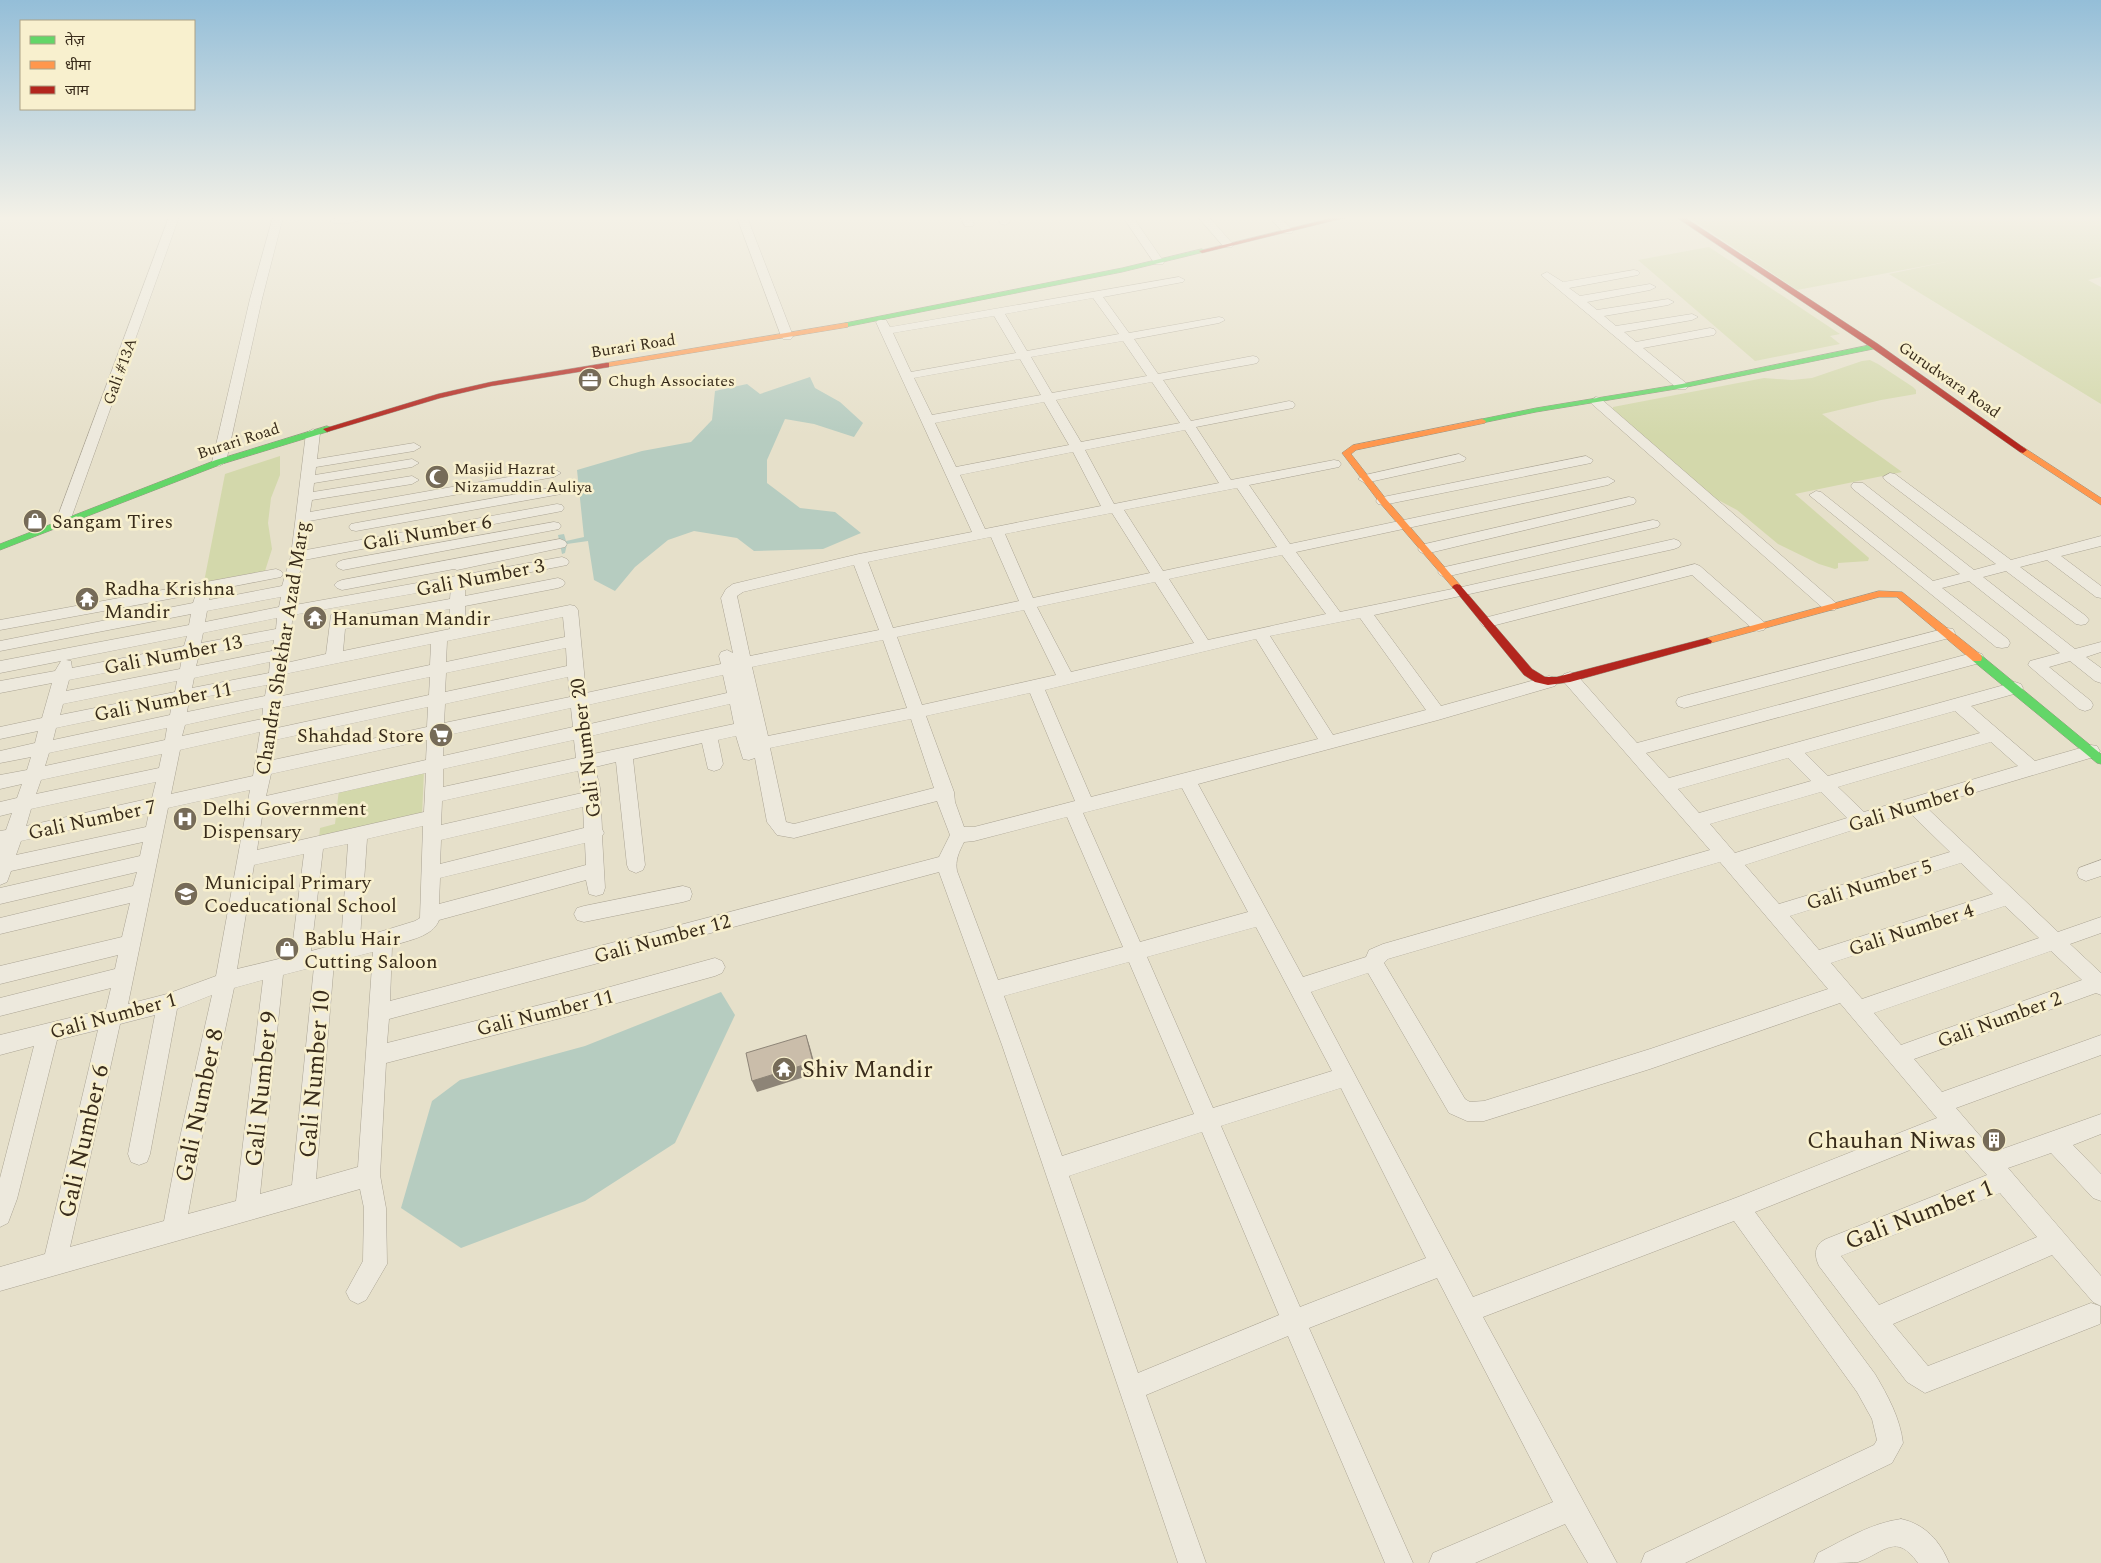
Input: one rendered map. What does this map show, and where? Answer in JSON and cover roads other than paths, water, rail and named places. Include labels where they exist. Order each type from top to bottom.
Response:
[{"type":"street","name":"Gali #13A","points":[[62,524],[147,290]]},
{"type":"street","points":[[220,462],[258,290]]},
{"type":"street","points":[[771,290],[787,336]]},
{"type":"street","name":"Burari Road","points":[[0,547],[220,462],[468,388],[787,336],[1020,290]]},
{"type":"street","points":[[886,331],[1120,290]]},
{"type":"street","points":[[1565,290],[1682,386]]},
{"type":"street","points":[[1578,300],[1634,290]]},
{"type":"street","name":"Gurudwara Road","points":[[1789,290],[1875,346],[1976,418],[2101,502]]},
{"type":"street","points":[[1096,294],[1188,425],[1285,548],[1336,617]]},
{"type":"street","points":[[1596,314],[1668,302]]},
{"type":"street","points":[[998,312],[1113,508],[1204,647]]},
{"type":"street","points":[[1615,330],[1692,317]]},
{"type":"street","points":[[880,318],[952,472],[989,533],[1066,679]]},
{"type":"street","points":[[907,376],[1219,320]]},
{"type":"street","points":[[1634,346],[1710,332]]},
{"type":"street","points":[[1549,682],[1540,681],[1528,672],[1488,622],[1383,501],[1346,453],[1349,450],[1536,410],[1682,386],[1875,346]]},
{"type":"street","points":[[928,420],[1253,360]]},
{"type":"street","points":[[1596,401],[1830,606]]},
{"type":"street","points":[[952,472],[1289,406]]},
{"type":"street","name":"Chandra Shekhar Azad Marg","points":[[225,981],[245,860],[262,775],[289,590],[298,556],[313,433]]},
{"type":"street","points":[[308,472],[414,447]]},
{"type":"street","points":[[1365,479],[1460,458]]},
{"type":"street","points":[[1383,501],[1586,460]]},
{"type":"street","points":[[308,472],[412,463]]},
{"type":"street","points":[[755,749],[743,728],[736,697],[729,603],[731,593],[738,588],[859,559],[1334,464]]},
{"type":"street","points":[[303,518],[554,473]]},
{"type":"street","points":[[1890,477],[2081,620]]},
{"type":"street","points":[[306,497],[412,480]]},
{"type":"street","name":"Gali Number 7","points":[[6,838],[160,804],[262,775],[436,732],[578,701],[733,662],[888,634],[1285,548],[1608,481]]},
{"type":"street","points":[[1858,486],[2101,677]]},
{"type":"street","points":[[56,699],[186,674],[278,668],[458,633],[456,582],[458,491]]},
{"type":"street","points":[[356,527],[556,491]]},
{"type":"street","points":[[1816,495],[2002,643]]},
{"type":"street","points":[[1425,549],[1629,501]]},
{"type":"street","name":"Gali Number 6","points":[[298,556],[557,508]]},
{"type":"street","points":[[334,658],[343,565],[356,527],[357,509]]},
{"type":"street","points":[[1445,572],[1653,524]]},
{"type":"street","points":[[343,565],[554,526]]},
{"type":"street","points":[[1931,586],[2101,541]]},
{"type":"street","points":[[342,585],[560,544]]},
{"type":"street","points":[[755,749],[1260,633],[1462,592],[1674,544]]},
{"type":"street","points":[[2086,545],[2101,556]]},
{"type":"street","points":[[2048,554],[2101,592]]},
{"type":"street","points":[[859,559],[917,712],[945,792],[954,827],[959,835]]},
{"type":"street","name":"Gali Number 3","points":[[0,666],[286,611],[340,603],[562,562]]},
{"type":"street","points":[[1488,622],[1695,569],[1759,626]]},
{"type":"street","points":[[0,625],[276,574]]},
{"type":"street","points":[[338,625],[558,583]]},
{"type":"street","points":[[0,646],[75,631],[201,600],[289,590]]},
{"type":"street","points":[[959,835],[974,834],[1187,780],[1879,594],[1899,594],[2096,756]]},
{"type":"street","name":"Gali Number 6","points":[[55,1264],[142,892],[201,600]]},
{"type":"street","points":[[82,610],[67,654],[42,749],[23,804],[6,838],[1,870],[154,832]]},
{"type":"street","name":"Gali Number 20","points":[[430,914],[596,879],[592,798],[585,763],[570,610],[458,633]]},
{"type":"street","points":[[1364,612],[1438,714]]},
{"type":"street","name":"Gali Number 13","points":[[62,675],[283,633]]},
{"type":"street","points":[[1260,633],[1329,742]]},
{"type":"street","points":[[1684,702],[1947,633]]},
{"type":"street","points":[[430,914],[436,825],[433,796],[440,637]]},
{"type":"street","points":[[0,757],[176,720],[438,670],[573,641]]},
{"type":"street","points":[[2085,705],[2036,666],[2101,647]]},
{"type":"street","points":[[1633,750],[1976,658]]},
{"type":"street","points":[[733,662],[776,822],[785,832],[945,792]]},
{"type":"street","name":"Gali Number 11","points":[[0,733],[181,698],[278,668]]},
{"type":"street","points":[[0,782],[171,746],[437,701],[575,670]]},
{"type":"street","points":[[0,687],[62,675]]},
{"type":"street","points":[[1570,678],[1728,858],[2056,1241],[2096,1304],[1930,1380],[1920,1377],[1875,1319],[2056,1241]]},
{"type":"street","points":[[1035,686],[1135,952],[1293,1322],[1399,1563]]},
{"type":"street","points":[[1665,786],[2015,688]]},
{"type":"street","points":[[255,805],[736,697]]},
{"type":"street","points":[[1958,704],[2033,769]]},
{"type":"street","points":[[433,796],[743,728]]},
{"type":"street","points":[[1696,821],[1994,735]]},
{"type":"street","points":[[709,736],[714,764]]},
{"type":"street","points":[[1792,750],[1861,821]]},
{"type":"street","points":[[624,755],[636,865]]},
{"type":"street","name":"Gali Number 6","points":[[1298,987],[1374,963],[1376,956],[1383,952],[1861,821],[2033,769],[2096,756]]},
{"type":"street","points":[[0,809],[166,773]]},
{"type":"street","points":[[1187,780],[1346,1076],[1442,1264],[1571,1508],[1603,1563]]},
{"type":"street","points":[[245,860],[358,834],[436,825],[592,798]]},
{"type":"street","points":[[1919,811],[2100,984]]},
{"type":"street","points":[[442,871],[594,833]]},
{"type":"street","points":[[350,949],[358,834]]},
{"type":"street","points":[[959,835],[946,863],[1192,1563]]},
{"type":"street","points":[[300,962],[314,844]]},
{"type":"street","name":"Gali Number 5","points":[[1774,912],[1964,855]]},
{"type":"street","points":[[0,896],[148,862]]},
{"type":"street","name":"Gali Number 12","points":[[378,1013],[946,863]]},
{"type":"street","points":[[0,926],[142,892]]},
{"type":"street","points":[[584,914],[683,894]]},
{"type":"street","name":"Gali Number 4","points":[[1815,960],[2008,897]]},
{"type":"street","name":"Gali Number 1","points":[[0,1045],[168,1003],[225,981],[383,941],[422,928],[429,922],[430,914]]},
{"type":"street","points":[[992,991],[1261,917]]},
{"type":"street","points":[[1857,1010],[2101,925]]},
{"type":"street","points":[[358,1292],[374,1264],[375,1208],[369,1175],[383,941]]},
{"type":"street","points":[[0,975],[130,944]]},
{"type":"street","name":"Gali Number 10","points":[[303,1193],[325,955]]},
{"type":"street","points":[[1374,963],[1457,1106],[1464,1112],[1474,1113],[1650,1059],[1843,993]]},
{"type":"street","name":"Gali Number 11","points":[[375,1056],[588,1002],[715,967]]},
{"type":"street","name":"Gali Number 9","points":[[247,1209],[274,968]]},
{"type":"street","points":[[0,1007],[123,976]]},
{"type":"street","name":"Gali Number 8","points":[[174,1230],[190,1142],[225,981]]},
{"type":"street","name":"Gali Number 2","points":[[1897,1056],[2100,984]]},
{"type":"street","points":[[139,1154],[168,1003]]},
{"type":"street","points":[[0,1215],[6,1199],[48,1033]]},
{"type":"street","points":[[1938,1104],[2101,1045]]},
{"type":"street","points":[[1055,1169],[1346,1076]]},
{"type":"street","points":[[1468,1311],[1738,1208],[1954,1122]]},
{"type":"street","name":"Gali Number 1","points":[[1875,1319],[1828,1258],[1827,1251],[1997,1172],[2056,1141],[2101,1124]]},
{"type":"street","points":[[2056,1141],[2101,1190]]},
{"type":"street","points":[[0,1279],[369,1175]]},
{"type":"street","points":[[1655,1563],[1883,1454],[1890,1443],[1888,1426],[1881,1407],[1866,1383],[1738,1208]]},
{"type":"street","points":[[1130,1389],[1293,1322],[1442,1264]]},
{"type":"street","points":[[1442,1563],[1571,1508]]},
{"type":"street","points":[[1828,1563],[1892,1533],[1908,1533],[1921,1544],[1934,1563]]},
{"type":"place","name":"Chugh Associates","points":[[590,380]]},
{"type":"place","name":"Masjid Hazrat Nizamuddin Auliya","points":[[437,477]]},
{"type":"place","name":"Sangam Tires","points":[[35,521]]},
{"type":"place","name":"Radha Krishna Mandir","points":[[87,599]]},
{"type":"place","name":"Hanuman Mandir","points":[[315,618]]},
{"type":"place","name":"Shahdad Store","points":[[441,735]]},
{"type":"place","name":"Delhi Government Dispensary","points":[[185,819]]},
{"type":"place","name":"Municipal Primary Coeducational School","points":[[186,894]]},
{"type":"place","name":"Bablu Hair Cutting Saloon","points":[[287,949]]},
{"type":"place","name":"Shiv Mandir","points":[[784,1069]]},
{"type":"place","name":"Chauhan Niwas","points":[[1994,1140]]}]
